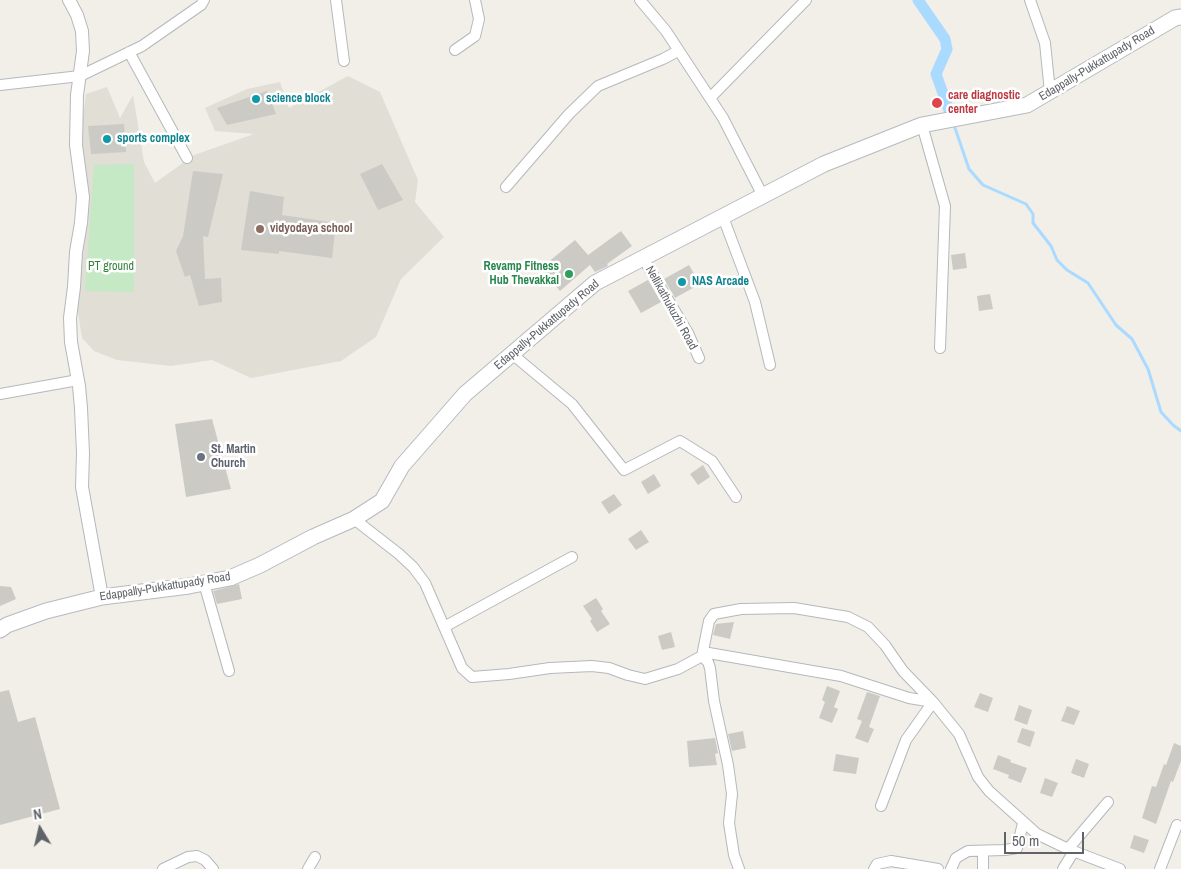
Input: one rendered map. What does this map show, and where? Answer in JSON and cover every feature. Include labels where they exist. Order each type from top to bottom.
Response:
[{"type":"main road","name":"Edappally-Pukkattupady Road","points":[[0,630],[7,625],[46,611],[102,597],[230,578],[260,565],[313,536],[354,519],[382,501],[402,466],[465,394],[595,283],[824,164],[922,125],[1027,105],[1175,18],[1181,18]]},
{"type":"street","points":[[69,0],[77,15],[82,31],[83,52],[77,95],[76,145],[83,197],[70,318],[70,342],[78,380],[83,453],[82,487],[102,597]]},
{"type":"street","points":[[0,85],[80,76],[142,46],[201,5],[204,0]]},
{"type":"street","points":[[336,0],[344,60]]},
{"type":"street","points":[[455,50],[475,36],[479,19],[475,0]]},
{"type":"street","points":[[640,0],[666,31],[723,118],[763,196]]},
{"type":"street","points":[[710,98],[806,0]]},
{"type":"street","points":[[1030,0],[1045,43],[1050,92]]},
{"type":"street","points":[[506,187],[569,114],[598,86],[664,59],[678,51]]},
{"type":"street","points":[[129,52],[187,158]]},
{"type":"street","points":[[922,125],[945,206],[940,348]]},
{"type":"street","points":[[723,217],[755,302],[770,366]]},
{"type":"street","name":"Nellikathukuzhi Road","points":[[643,258],[688,333],[699,358]]},
{"type":"street","points":[[512,354],[572,404],[624,470],[680,441],[712,461],[736,497]]},
{"type":"street","points":[[0,394],[78,380]]},
{"type":"street","points":[[354,519],[399,554],[413,567],[425,583],[462,668],[472,677],[550,668],[592,666],[609,668],[645,679],[678,669],[702,654],[841,676],[909,698],[933,702]]},
{"type":"street","points":[[444,627],[572,557]]},
{"type":"street","points":[[204,583],[229,671]]},
{"type":"street","points":[[739,869],[734,856],[729,822],[732,794],[728,765],[714,701],[710,668],[702,654],[709,620],[714,614],[741,609],[794,608],[848,617],[868,627],[885,645],[903,671],[933,702],[959,734],[978,777],[989,791],[1037,834],[1071,850],[1120,869]]},
{"type":"street","points":[[881,806],[906,740],[933,702]]},
{"type":"street","points":[[1063,869],[1071,850],[1108,802]]},
{"type":"street","points":[[951,869],[956,858],[968,851],[1017,848],[1023,823]]},
{"type":"street","points":[[1160,869],[1177,837],[1177,825]]},
{"type":"street","points":[[983,869],[984,851]]},
{"type":"street","points":[[163,869],[188,857],[197,856],[205,860],[213,869]]},
{"type":"street","points":[[308,869],[315,856]]},
{"type":"street","points":[[874,869],[877,864],[891,861],[938,869]]},
{"type":"shaded area","name":"vidyodaya school","points":[[348,76],[380,92],[418,180],[415,202],[444,237],[401,279],[376,337],[341,361],[251,378],[212,360],[171,366],[117,360],[94,351],[82,338],[74,287],[83,252],[83,117],[86,94],[107,87],[120,118],[133,95],[144,162],[155,183],[194,155],[254,134],[215,131],[205,108],[247,89],[280,82],[289,108]]},
{"type":"green space","name":"PT ground","points":[[134,164],[134,292],[85,291],[94,165]]},
{"type":"building","name":"science block","points":[[267,91],[276,114],[227,125],[217,108]]},
{"type":"building","name":"sports complex","points":[[124,124],[126,152],[91,154],[88,126]]},
{"type":"building","points":[[382,164],[403,200],[378,210],[360,174]]},
{"type":"building","points":[[193,171],[223,174],[208,237],[203,236],[205,279],[221,278],[222,302],[199,306],[190,275],[185,277],[176,251],[183,236]]},
{"type":"building","points":[[250,191],[284,197],[282,215],[336,223],[332,258],[279,251],[279,254],[241,250]]},
{"type":"building","points":[[621,231],[632,246],[607,264],[608,266],[595,272],[590,265],[560,291],[541,268],[575,240],[588,255]]},
{"type":"building","points":[[965,253],[967,268],[953,270],[951,255]]},
{"type":"building","name":"NAS Arcade","points":[[689,265],[700,284],[675,298],[664,279]]},
{"type":"building","points":[[648,280],[661,302],[641,313],[628,291]]},
{"type":"building","points":[[990,294],[993,309],[979,311],[977,296]]},
{"type":"building","name":"St. Martin Church","points":[[212,419],[231,489],[186,497],[175,424]]},
{"type":"building","points":[[703,465],[710,477],[698,485],[690,474]]},
{"type":"building","points":[[654,474],[661,486],[648,494],[641,482]]},
{"type":"building","points":[[614,494],[622,505],[609,514],[601,502]]},
{"type":"building","points":[[641,530],[649,542],[636,550],[628,539]]},
{"type":"building","points":[[239,584],[242,599],[217,604],[213,591]]},
{"type":"building","points":[[0,586],[11,587],[16,599],[0,606]]},
{"type":"building","points":[[596,598],[603,609],[601,611],[610,624],[597,632],[590,621],[592,619],[583,606]]},
{"type":"building","points":[[734,622],[730,639],[713,635],[716,624]]},
{"type":"building","points":[[671,632],[675,647],[662,650],[658,636]]},
{"type":"building","points":[[827,686],[840,691],[834,707],[838,709],[832,723],[819,718],[825,702],[822,700]]},
{"type":"building","points":[[9,690],[18,722],[35,717],[60,809],[0,825],[0,692]]},
{"type":"building","points":[[867,692],[880,696],[869,727],[874,729],[868,743],[855,738],[862,721],[857,719]]},
{"type":"building","points":[[980,693],[993,698],[988,712],[974,707]]},
{"type":"building","points":[[1019,705],[1032,710],[1027,725],[1014,720]]},
{"type":"building","points":[[1067,706],[1080,711],[1074,725],[1061,721]]},
{"type":"building","points":[[1022,728],[1035,732],[1030,747],[1017,742]]},
{"type":"building","points":[[743,731],[746,748],[732,751],[728,734]]},
{"type":"building","points":[[715,738],[718,753],[715,754],[717,765],[689,767],[687,741]]},
{"type":"building","points":[[1174,743],[1181,746],[1181,761],[1173,782],[1171,781],[1156,824],[1142,818],[1152,786],[1156,787]]},
{"type":"building","points":[[836,754],[859,758],[856,774],[833,771]]},
{"type":"building","points":[[998,755],[1027,768],[1021,783],[1008,778],[1009,775],[993,769]]},
{"type":"building","points":[[1076,759],[1089,764],[1084,778],[1071,773]]},
{"type":"building","points":[[1045,778],[1058,783],[1052,797],[1040,793]]},
{"type":"building","points":[[1134,835],[1149,840],[1144,853],[1130,848]]},
{"type":"waterway","points":[[918,0],[945,39],[947,49],[936,74],[949,110]]},
{"type":"waterway","points":[[955,128],[969,169],[983,185],[1026,204],[1033,214],[1033,223],[1051,246],[1057,260],[1067,270],[1088,283],[1116,325],[1132,339],[1148,369],[1161,412],[1181,431]]},
{"type":"place","name":"science block","points":[[256,99]]},
{"type":"place","name":"care diagnostic center","points":[[937,103]]},
{"type":"place","name":"sports complex","points":[[107,139]]},
{"type":"place","name":"vidyodaya school","points":[[260,229]]},
{"type":"place","name":"Revamp Fitness Hub Thevakkal","points":[[569,274]]},
{"type":"place","name":"NAS Arcade","points":[[682,282]]},
{"type":"place","name":"St. Martin Church","points":[[201,457]]}]
